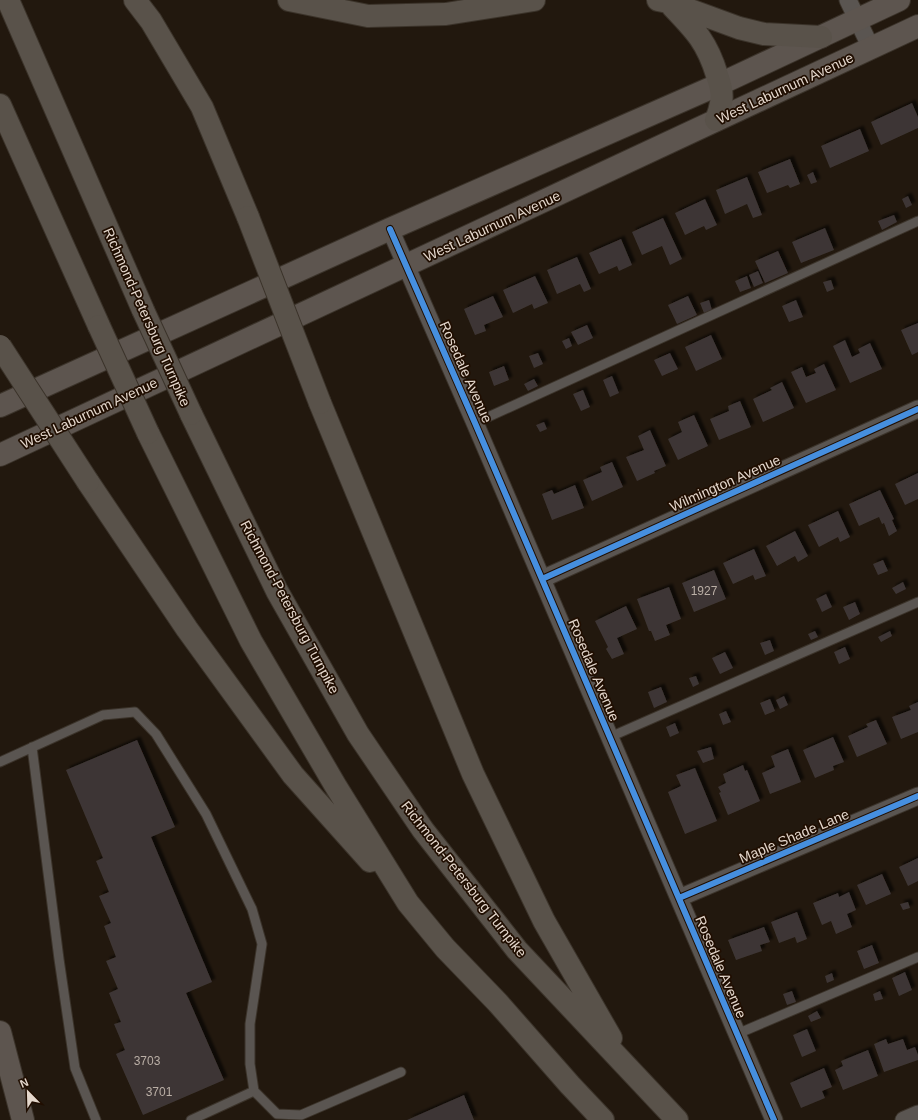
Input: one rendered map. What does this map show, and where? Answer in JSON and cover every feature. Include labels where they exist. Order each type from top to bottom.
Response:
[{"type":"highway","name":"Richmond-Petersburg Turnpike","points":[[8,0],[143,310],[191,414],[277,591],[358,734],[423,830],[517,950],[677,1120]]},
{"type":"highway","points":[[135,0],[151,21],[202,106],[248,217],[320,403],[473,774],[544,921],[631,1072]]},
{"type":"highway","points":[[289,0],[368,16],[446,14],[534,0]]},
{"type":"highway","points":[[663,1],[739,28],[764,34],[821,37]]},
{"type":"highway","points":[[663,1],[698,33],[706,46],[720,84],[722,102],[716,120]]},
{"type":"highway","points":[[0,105],[148,433],[251,641],[335,785],[408,903]]},
{"type":"highway","points":[[0,346],[88,482],[187,629],[293,775],[408,903],[445,948],[498,1003],[603,1120]]},
{"type":"main road","points":[[0,406],[390,229],[720,84],[899,0]]},
{"type":"main road","name":"West Laburnum Avenue","points":[[0,455],[918,26]]},
{"type":"main road","points":[[0,471],[41,436]]},
{"type":"main road","points":[[0,1032],[23,1120]]},
{"type":"street","points":[[848,0],[870,48]]},
{"type":"street","name":"Rosedale Avenue","points":[[390,229],[476,423],[774,1120]]},
{"type":"street","name":"Wilmington Avenue","points":[[542,579],[918,409]]},
{"type":"street","name":"Maple Shade Lane","points":[[679,898],[918,796]]},
{"type":"street","points":[[904,1120],[918,1114]]},
{"type":"lane","points":[[476,423],[918,221]]},
{"type":"lane","points":[[610,737],[918,602]]},
{"type":"lane","points":[[0,762],[103,715],[135,712],[156,734],[206,814],[252,909],[262,944],[250,1024],[250,1064],[254,1091],[277,1114],[301,1115],[401,1072]]},
{"type":"lane","points":[[32,747],[59,959],[75,1068],[96,1120]]},
{"type":"lane","points":[[737,1034],[918,957]]},
{"type":"lane","points":[[191,1120],[254,1091]]},
{"type":"building","points":[[912,103],[918,117],[918,128],[881,145],[871,122]]},
{"type":"building","points":[[860,129],[869,151],[830,168],[821,146]]},
{"type":"building","points":[[790,159],[800,184],[790,188],[788,185],[767,193],[758,172]]},
{"type":"building","points":[[813,172],[817,182],[811,184],[807,175]]},
{"type":"building","points":[[747,177],[762,215],[753,218],[747,204],[725,214],[716,190]]},
{"type":"building","points":[[908,196],[912,205],[906,208],[902,199]]},
{"type":"building","points":[[705,199],[717,225],[706,230],[704,226],[685,235],[675,213]]},
{"type":"building","points":[[894,215],[897,222],[882,230],[878,221]]},
{"type":"building","points":[[663,218],[682,259],[670,265],[662,246],[642,255],[632,232]]},
{"type":"building","points":[[825,228],[834,250],[801,263],[792,242]]},
{"type":"building","points":[[621,239],[632,265],[619,271],[617,266],[599,274],[589,253]]},
{"type":"building","points":[[778,251],[788,273],[765,283],[755,261]]},
{"type":"building","points":[[577,257],[591,289],[584,292],[580,284],[557,294],[547,270]]},
{"type":"building","points":[[758,271],[763,283],[754,287],[749,275]]},
{"type":"building","points":[[535,276],[548,303],[534,309],[532,304],[513,313],[503,290]]},
{"type":"building","points":[[747,276],[751,288],[740,292],[735,281]]},
{"type":"building","points":[[831,280],[834,289],[827,292],[823,282]]},
{"type":"building","points":[[493,296],[503,317],[484,325],[486,331],[475,335],[464,309]]},
{"type":"building","points":[[688,296],[697,315],[677,324],[668,305]]},
{"type":"building","points":[[709,300],[712,310],[704,313],[700,303]]},
{"type":"building","points":[[796,300],[803,317],[789,322],[782,306]]},
{"type":"building","points":[[918,323],[918,352],[912,355],[901,330]]},
{"type":"building","points":[[587,325],[593,338],[578,345],[571,332]]},
{"type":"building","points":[[711,335],[722,359],[696,371],[685,347]]},
{"type":"building","points":[[569,338],[572,346],[566,349],[562,341]]},
{"type":"building","points":[[845,340],[852,357],[860,353],[858,349],[870,343],[882,369],[850,383],[833,346]]},
{"type":"building","points":[[538,353],[543,364],[534,368],[529,356]]},
{"type":"building","points":[[670,353],[678,369],[662,376],[654,360]]},
{"type":"building","points":[[824,364],[836,390],[806,403],[791,372],[802,367],[806,377],[816,373],[814,369]]},
{"type":"building","points":[[504,366],[509,380],[494,386],[489,372]]},
{"type":"building","points":[[612,376],[619,393],[610,397],[603,380]]},
{"type":"building","points":[[534,379],[538,386],[528,391],[524,384]]},
{"type":"building","points":[[782,382],[794,408],[763,422],[753,399],[772,390],[770,388]]},
{"type":"building","points":[[583,390],[590,407],[581,411],[573,394]]},
{"type":"building","points":[[740,401],[751,427],[719,440],[710,419],[729,411],[728,406]]},
{"type":"building","points":[[694,415],[708,446],[678,460],[668,439],[682,432],[678,422]]},
{"type":"building","points":[[544,422],[547,429],[540,432],[536,425]]},
{"type":"building","points":[[650,430],[666,466],[637,481],[626,457],[644,450],[638,436]]},
{"type":"building","points":[[612,462],[623,487],[592,501],[583,480],[602,472],[600,467]]},
{"type":"building","points":[[918,473],[918,499],[905,505],[895,484]]},
{"type":"building","points":[[575,485],[584,508],[552,520],[542,494],[552,490],[554,494]]},
{"type":"building","points":[[880,490],[894,519],[892,520],[897,531],[889,536],[884,523],[882,524],[879,517],[859,526],[849,504]]},
{"type":"building","points":[[838,511],[850,537],[840,542],[838,537],[819,547],[808,525]]},
{"type":"building","points":[[795,531],[808,556],[798,562],[795,556],[777,566],[766,546]]},
{"type":"building","points":[[754,549],[766,576],[755,580],[753,575],[733,584],[723,563]]},
{"type":"building","points":[[883,560],[888,571],[878,575],[873,564]]},
{"type":"building","points":[[714,570],[726,599],[694,612],[682,583]]},
{"type":"building","points":[[903,582],[906,589],[896,594],[892,588]]},
{"type":"building","points":[[669,587],[681,619],[666,625],[670,635],[655,641],[651,631],[649,631],[637,599]]},
{"type":"building","points":[[826,594],[832,607],[822,612],[816,599]]},
{"type":"building","points":[[855,602],[860,614],[849,620],[843,607]]},
{"type":"building","points":[[626,606],[637,629],[617,638],[624,654],[612,659],[606,649],[608,647],[595,621]]},
{"type":"building","points":[[815,631],[818,637],[811,640],[808,634]]},
{"type":"building","points":[[890,631],[892,636],[881,642],[878,637]]},
{"type":"building","points":[[770,640],[774,651],[765,655],[760,643]]},
{"type":"building","points":[[845,647],[850,659],[839,664],[834,652]]},
{"type":"building","points":[[725,652],[733,668],[720,674],[712,658]]},
{"type":"building","points":[[696,676],[699,684],[693,687],[689,678]]},
{"type":"building","points":[[661,687],[667,702],[654,708],[648,692]]},
{"type":"building","points":[[784,696],[788,705],[780,709],[776,700]]},
{"type":"building","points":[[770,699],[775,711],[765,715],[760,703]]},
{"type":"building","points":[[918,702],[918,732],[901,739],[892,717],[911,710],[909,706]]},
{"type":"building","points":[[726,711],[731,722],[723,725],[719,714]]},
{"type":"building","points":[[876,720],[887,744],[857,757],[848,736],[868,727],[866,724]]},
{"type":"building","points":[[675,723],[679,733],[670,737],[666,727]]},
{"type":"building","points":[[833,737],[844,762],[833,766],[834,770],[815,778],[803,750]]},
{"type":"building","points":[[137,740],[175,827],[151,837],[212,982],[186,993],[224,1080],[143,1115],[116,1054],[125,1050],[114,1024],[121,1022],[109,993],[118,989],[106,961],[116,957],[104,926],[111,923],[99,896],[109,892],[96,861],[103,858],[66,770]]},
{"type":"building","points":[[711,747],[714,759],[703,763],[697,751]]},
{"type":"building","points":[[788,749],[801,782],[770,794],[762,773],[775,767],[771,756]]},
{"type":"building","points":[[743,765],[745,771],[747,770],[760,801],[728,815],[718,787],[726,783],[723,774]]},
{"type":"building","points":[[695,768],[717,821],[685,834],[668,792],[681,786],[676,775]]},
{"type":"building","points":[[918,858],[918,881],[908,886],[899,867]]},
{"type":"building","points":[[882,874],[891,894],[866,905],[857,885]]},
{"type":"building","points":[[849,892],[856,910],[847,914],[852,927],[836,934],[831,921],[822,925],[813,903],[838,893],[839,897]]},
{"type":"building","points":[[908,902],[910,908],[903,910],[900,904]]},
{"type":"building","points":[[797,912],[807,939],[797,943],[795,937],[779,943],[771,922]]},
{"type":"building","points":[[764,927],[770,942],[760,945],[762,951],[736,960],[728,940]]},
{"type":"building","points":[[872,945],[879,963],[864,969],[857,951]]},
{"type":"building","points":[[905,972],[912,990],[899,996],[892,978]]},
{"type":"building","points":[[832,973],[834,980],[827,983],[825,976]]},
{"type":"building","points":[[792,991],[796,1002],[787,1005],[783,994]]},
{"type":"building","points":[[880,991],[883,999],[875,1001],[873,994]]},
{"type":"building","points":[[817,1011],[821,1018],[811,1022],[808,1016]]},
{"type":"building","points":[[807,1029],[816,1051],[802,1057],[793,1035]]},
{"type":"building","points":[[886,1039],[888,1044],[903,1039],[907,1050],[915,1047],[918,1060],[884,1072],[874,1044]]},
{"type":"building","points":[[868,1050],[878,1076],[843,1090],[835,1070],[843,1066],[841,1061]]},
{"type":"building","points":[[824,1068],[832,1087],[822,1091],[825,1098],[801,1108],[790,1083]]},
{"type":"building","points":[[464,1095],[474,1120],[407,1120]]},
{"type":"cycle path","points":[[390,229],[475,423],[774,1120]]},
{"type":"cycle path","points":[[542,579],[918,409]]},
{"type":"cycle path","points":[[679,898],[918,796]]}]
